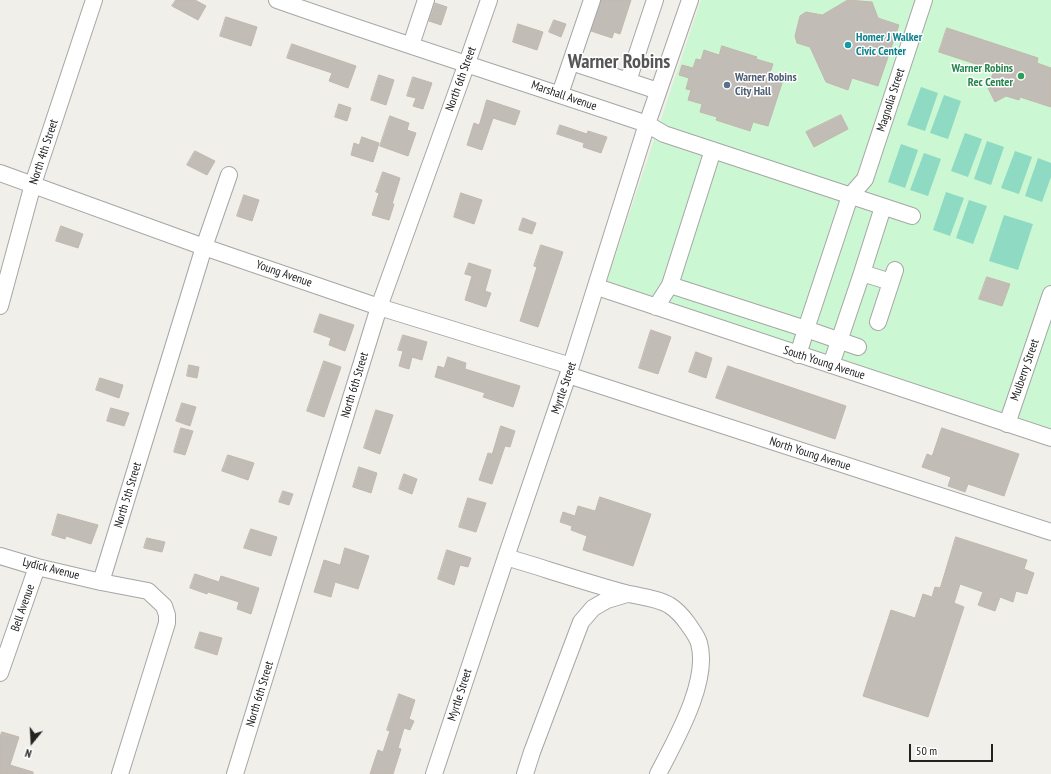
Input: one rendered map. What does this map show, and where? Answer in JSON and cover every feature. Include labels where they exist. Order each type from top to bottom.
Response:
[{"type":"street","name":"North 4th Street","points":[[0,306],[33,184],[94,0]]},
{"type":"street","name":"Marshall Avenue","points":[[277,0],[647,124],[664,134],[912,216]]},
{"type":"street","points":[[411,45],[426,0]]},
{"type":"street","name":"North 6th Street","points":[[235,774],[379,307],[489,0]]},
{"type":"street","points":[[560,94],[592,0]]},
{"type":"street","points":[[628,81],[655,0]]},
{"type":"street","name":"Myrtle Street","points":[[434,774],[506,556],[570,370],[647,124],[690,0]]},
{"type":"street","name":"Magnolia Street","points":[[850,196],[865,179],[924,0]]},
{"type":"street","points":[[571,62],[658,91]]},
{"type":"street","points":[[656,307],[670,284],[713,150]]},
{"type":"street","name":"Young Avenue","points":[[0,173],[379,307],[570,370]]},
{"type":"street","name":"North 5th Street","points":[[101,582],[204,246],[229,175]]},
{"type":"street","points":[[798,354],[850,196]]},
{"type":"street","points":[[831,365],[883,207]]},
{"type":"street","points":[[862,273],[893,276],[878,322]]},
{"type":"street","points":[[670,284],[858,347]]},
{"type":"street","name":"South Young Avenue","points":[[597,287],[1051,438]]},
{"type":"street","name":"Mulberry Street","points":[[1006,424],[1051,294]]},
{"type":"street","name":"North Young Avenue","points":[[570,370],[1051,532]]},
{"type":"street","name":"Lydick Avenue","points":[[0,556],[37,567],[101,582]]},
{"type":"street","points":[[506,556],[627,594],[651,598],[668,605],[681,615],[692,630],[699,643],[701,659],[696,692],[690,708],[658,774]]},
{"type":"street","name":"Bell Avenue","points":[[0,673],[37,567]]},
{"type":"street","points":[[101,582],[148,591],[164,606],[167,615],[167,623],[120,774]]},
{"type":"street","points":[[525,774],[581,622],[593,608],[607,600],[627,594]]},
{"type":"green space","points":[[701,0],[1051,0],[1051,436],[604,289]]},
{"type":"green space","points":[[921,87],[938,93],[925,131],[907,125]]},
{"type":"green space","points":[[944,95],[961,101],[948,139],[930,133]]},
{"type":"green space","points":[[965,133],[982,139],[968,177],[951,171]]},
{"type":"green space","points":[[987,141],[1004,147],[991,185],[974,179]]},
{"type":"green space","points":[[901,144],[918,150],[905,188],[888,182]]},
{"type":"green space","points":[[1015,151],[1032,157],[1019,194],[1001,188]]},
{"type":"green space","points":[[924,153],[941,159],[928,196],[910,190]]},
{"type":"green space","points":[[1038,158],[1051,163],[1051,177],[1042,202],[1025,196]]},
{"type":"green space","points":[[946,192],[964,198],[950,236],[933,230]]},
{"type":"green space","points":[[969,200],[987,206],[973,244],[956,238]]},
{"type":"green space","points":[[1004,215],[1033,224],[1018,270],[989,261]]},
{"type":"building","points":[[176,0],[195,0],[206,6],[198,20],[172,6]]},
{"type":"building","points":[[601,0],[631,0],[620,34],[614,32],[612,38],[591,31]]},
{"type":"building","name":"Homer J Walker Civic Center","points":[[848,0],[872,2],[878,18],[899,25],[878,86],[852,78],[848,90],[826,82],[810,47],[797,43],[795,36],[800,16],[806,12],[822,15]]},
{"type":"building","points":[[435,3],[447,7],[441,25],[429,21]]},
{"type":"building","points":[[226,17],[257,27],[251,46],[220,36]]},
{"type":"building","points":[[554,20],[566,24],[561,37],[549,32]]},
{"type":"building","points":[[518,24],[543,32],[537,50],[513,42]]},
{"type":"building","name":"Warner Robins Rec Center","points":[[947,28],[1038,58],[1037,63],[1051,68],[1051,107],[1020,97],[1019,100],[1006,96],[995,102],[988,88],[994,70],[939,52]]},
{"type":"building","points":[[292,44],[356,66],[348,88],[329,81],[332,73],[287,58]]},
{"type":"building","points":[[722,46],[757,57],[756,59],[773,64],[770,73],[784,77],[768,126],[753,122],[750,131],[716,120],[717,117],[700,112],[702,104],[688,100],[691,90],[686,89],[689,78],[679,75],[682,65],[693,68],[696,59],[701,60],[704,50],[719,55]]},
{"type":"building","points":[[379,75],[394,80],[386,105],[371,100]]},
{"type":"building","points":[[413,77],[432,83],[423,109],[413,106],[416,98],[407,96]]},
{"type":"building","points":[[487,100],[520,111],[515,125],[493,118],[482,150],[467,145],[474,123],[479,125]]},
{"type":"building","points":[[339,104],[351,108],[347,121],[335,117]]},
{"type":"building","points":[[841,115],[848,129],[814,147],[806,132]]},
{"type":"building","points":[[390,116],[409,123],[407,130],[416,133],[408,156],[380,146]]},
{"type":"building","points":[[560,125],[587,134],[588,131],[607,137],[601,153],[583,147],[584,143],[557,134]]},
{"type":"building","points":[[362,137],[379,143],[373,162],[351,155],[354,143],[359,145]]},
{"type":"building","points":[[195,151],[215,161],[207,175],[187,165]]},
{"type":"building","points":[[383,172],[400,178],[389,220],[372,215],[379,193],[376,192]]},
{"type":"building","points":[[461,193],[482,200],[474,224],[454,217]]},
{"type":"building","points":[[244,195],[259,200],[252,221],[237,216]]},
{"type":"building","points":[[523,218],[536,223],[532,234],[519,230]]},
{"type":"building","points":[[61,226],[83,234],[78,248],[56,241]]},
{"type":"building","points":[[541,245],[563,252],[538,327],[520,321],[537,267],[534,266]]},
{"type":"building","points":[[469,263],[491,270],[485,291],[491,293],[486,307],[465,300],[472,276],[465,274]]},
{"type":"building","points":[[987,277],[1010,284],[1002,306],[979,299]]},
{"type":"building","points":[[320,314],[354,325],[345,351],[329,345],[331,338],[314,332]]},
{"type":"building","points":[[651,330],[671,337],[658,374],[639,368]]},
{"type":"building","points":[[403,335],[427,342],[422,360],[412,357],[409,369],[399,366],[403,351],[398,350]]},
{"type":"building","points":[[696,352],[712,358],[706,378],[689,372]]},
{"type":"building","points":[[448,357],[466,363],[465,369],[520,386],[513,407],[483,397],[485,393],[435,377],[438,366],[444,368]]},
{"type":"building","points":[[324,361],[341,367],[324,417],[307,411]]},
{"type":"building","points":[[189,365],[199,367],[197,378],[187,376]]},
{"type":"building","points":[[728,366],[846,406],[835,439],[716,398]]},
{"type":"building","points":[[100,378],[123,385],[119,398],[96,390]]},
{"type":"building","points":[[182,403],[196,407],[190,426],[176,421]]},
{"type":"building","points":[[111,408],[129,413],[124,426],[107,421]]},
{"type":"building","points":[[376,410],[393,415],[380,454],[364,448]]},
{"type":"building","points":[[501,426],[515,431],[510,447],[505,446],[492,484],[479,480],[488,453],[492,454]]},
{"type":"building","points":[[181,428],[193,431],[185,455],[174,452]]},
{"type":"building","points":[[942,428],[1019,454],[1004,496],[968,484],[965,492],[948,486],[951,477],[922,467],[927,454],[932,456]]},
{"type":"building","points":[[228,455],[254,463],[248,480],[222,471]]},
{"type":"building","points":[[359,467],[377,473],[371,493],[353,487]]},
{"type":"building","points":[[404,474],[417,479],[412,494],[399,489]]},
{"type":"building","points":[[283,491],[293,494],[289,505],[279,502]]},
{"type":"building","points":[[600,497],[651,514],[633,566],[583,550],[587,536],[571,530],[572,526],[560,522],[563,512],[575,516],[578,506],[595,511]]},
{"type":"building","points":[[468,498],[486,503],[476,532],[459,527]]},
{"type":"building","points":[[58,514],[98,525],[91,544],[66,536],[65,539],[52,535]]},
{"type":"building","points":[[251,529],[277,537],[271,556],[244,548]]},
{"type":"building","points":[[956,537],[1027,560],[1024,569],[1034,573],[1027,594],[1016,591],[1013,602],[1000,597],[995,611],[978,605],[983,592],[960,584],[954,603],[964,607],[928,717],[863,696],[891,610],[915,618],[923,594],[932,597],[935,587],[940,588]]},
{"type":"building","points":[[147,538],[165,542],[162,552],[144,548]]},
{"type":"building","points":[[345,548],[369,556],[358,589],[335,582],[331,597],[314,592],[324,560],[340,565]]},
{"type":"building","points":[[447,550],[471,558],[468,567],[460,565],[454,585],[438,579]]},
{"type":"building","points":[[195,574],[219,582],[221,576],[259,588],[251,614],[237,609],[239,602],[190,588]]},
{"type":"building","points":[[200,632],[222,638],[217,655],[195,648]]},
{"type":"building","points":[[399,694],[415,700],[409,719],[414,721],[410,730],[404,728],[398,748],[401,749],[393,774],[370,774],[378,750],[383,752],[390,731],[387,730]]},
{"type":"building","points":[[2,732],[19,737],[10,765],[33,772],[33,774],[0,774],[0,737]]},
{"type":"place","name":"Homer J Walker Civic Center","points":[[848,45]]},
{"type":"place","name":"Warner Robins Rec Center","points":[[1021,76]]},
{"type":"place","name":"Warner Robins City Hall","points":[[727,85]]},
{"type":"district","name":"Warner Robins","points":[[619,62]]}]
